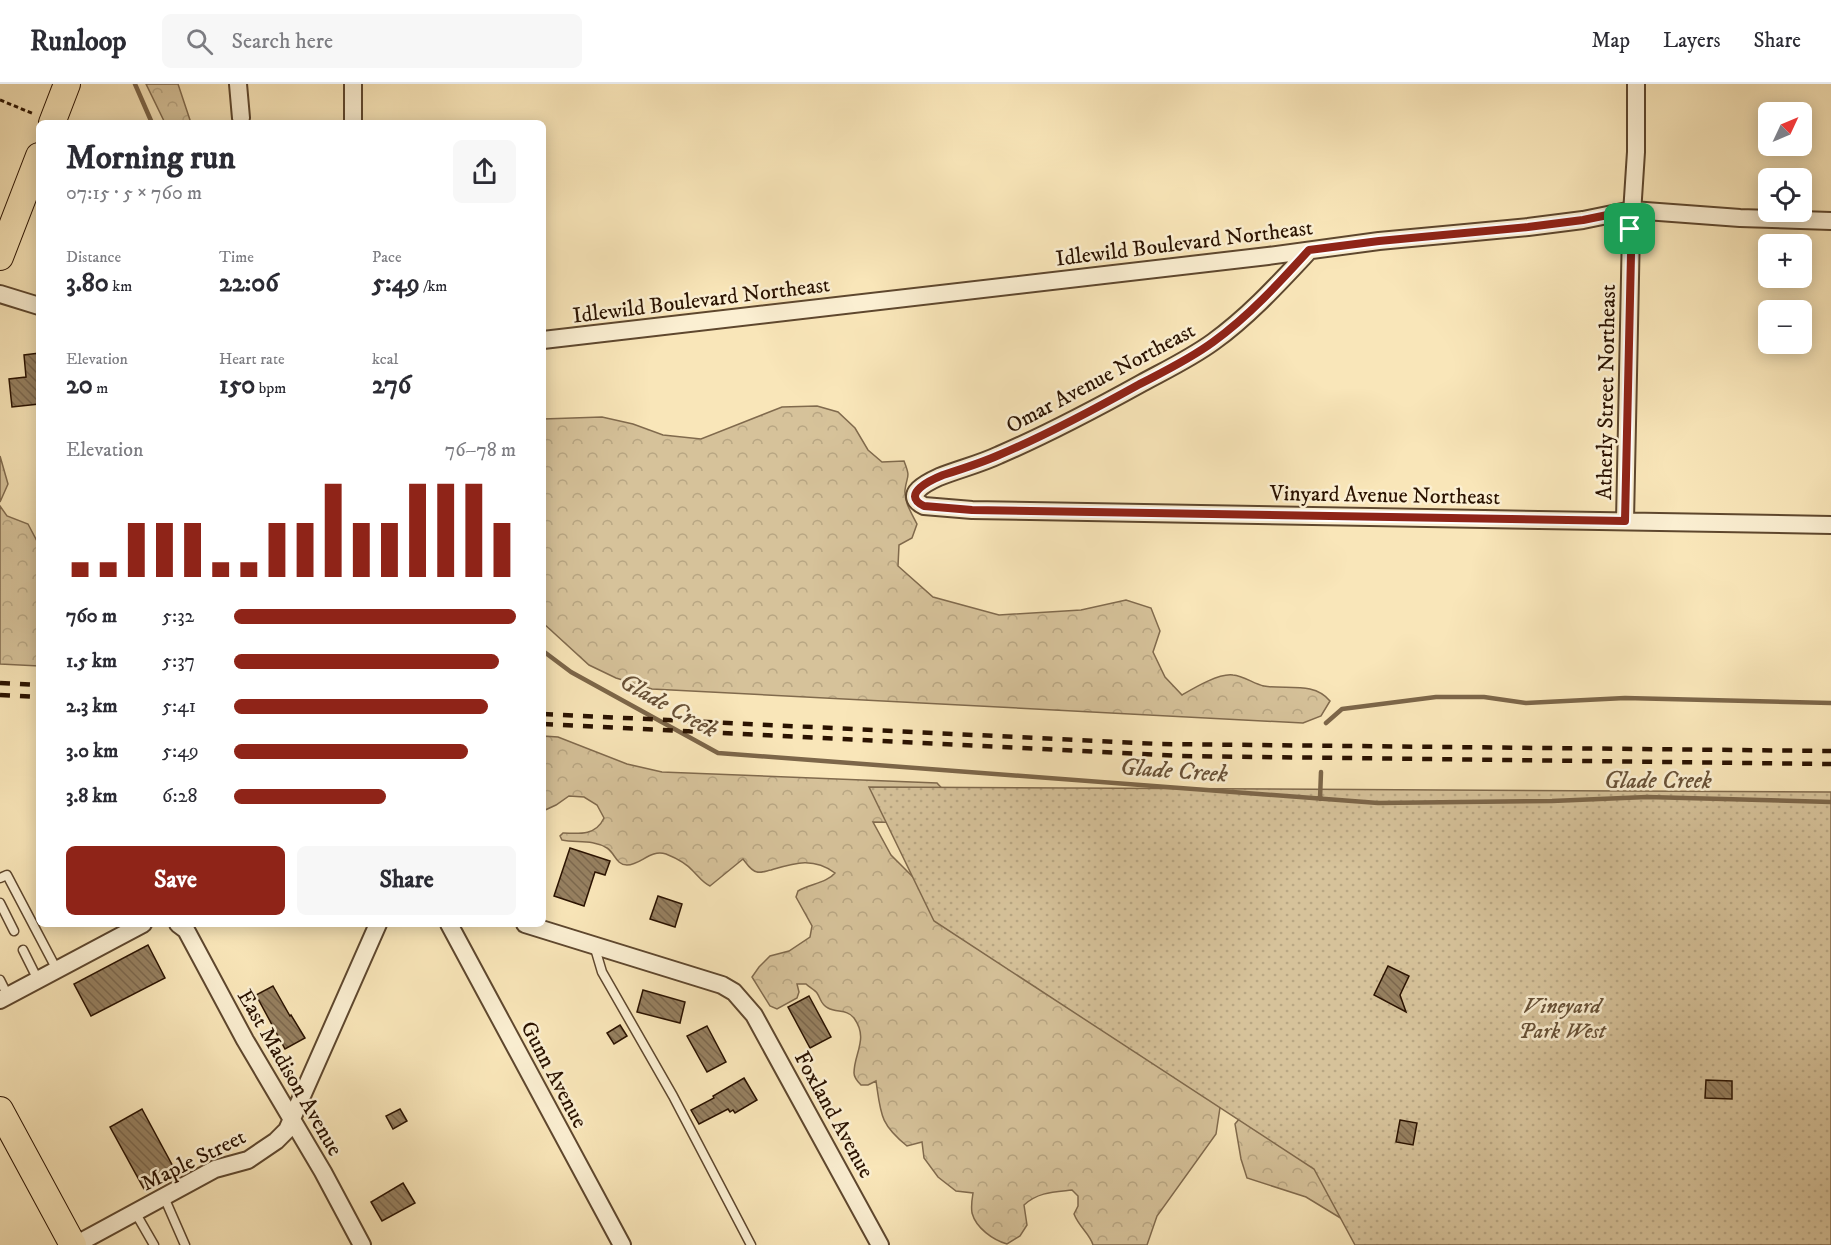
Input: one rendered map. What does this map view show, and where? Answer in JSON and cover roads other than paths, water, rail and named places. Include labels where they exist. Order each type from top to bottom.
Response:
[{"type":"main road","points":[[53,120],[67,84]]},
{"type":"main road","points":[[0,257],[5,229],[36,162]]},
{"type":"main road","points":[[0,1110],[74,1245]]},
{"type":"street","points":[[238,84],[241,118]]},
{"type":"street","points":[[353,84],[353,120]]},
{"type":"street","name":"Atherly Street Northeast","points":[[1625,521],[1636,84]]},
{"type":"street","name":"Idlewild Boulevard Northeast","points":[[546,340],[1379,241],[1539,226],[1632,210],[1728,218],[1831,221]]},
{"type":"street","name":"Omar Avenue Northeast","points":[[938,507],[919,503],[916,492],[920,486],[998,456],[1194,355],[1221,336],[1270,293],[1309,250]]},
{"type":"street","points":[[0,294],[36,305]]},
{"type":"street","name":"Vinyard Avenue Northeast","points":[[938,507],[972,510],[1831,525]]},
{"type":"street","points":[[4,998],[137,927]]},
{"type":"street","name":"East Madison Avenue","points":[[182,927],[186,930],[250,1049],[323,1172],[362,1245]]},
{"type":"street","name":"Maple Street","points":[[74,1245],[215,1169],[248,1160],[276,1141],[292,1121],[377,927]]},
{"type":"street","name":"Gunn Avenue","points":[[451,927],[622,1245]]},
{"type":"street","points":[[535,927],[594,945]]},
{"type":"street","name":"Foxland Avenue","points":[[594,945],[722,985],[748,1005],[880,1245]]},
{"type":"lane","points":[[0,878],[7,875],[57,970]]},
{"type":"lane","points":[[0,903],[14,931]]},
{"type":"lane","points":[[594,945],[602,972],[673,1096],[751,1245]]},
{"type":"lane","points":[[23,950],[38,980]]},
{"type":"lane","points":[[0,980],[4,998]]},
{"type":"lane","points":[[164,1197],[185,1245]]},
{"type":"lane","points":[[135,1212],[154,1245]]},
{"type":"lane","points":[[144,1245],[147,1232]]},
{"type":"waterway","name":"Glade Creek","points":[[135,84],[151,120]]},
{"type":"waterway","name":"Glade Creek","points":[[546,653],[571,672],[718,753],[1378,803],[1552,801],[1647,797],[1831,802]]},
{"type":"waterway","points":[[1326,723],[1342,709],[1436,697],[1484,697],[1526,703],[1625,698],[1831,703]]},
{"type":"waterway","points":[[1320,799],[1321,772]]},
{"type":"railway","points":[[0,683],[36,685]]},
{"type":"railway","points":[[0,695],[36,697]]},
{"type":"railway","points":[[546,714],[1160,744],[1831,751]]},
{"type":"railway","points":[[546,724],[1180,756],[1831,764]]},
{"type":"park label","name":"Vineyard Park West","points":[[1562,1018]]}]
